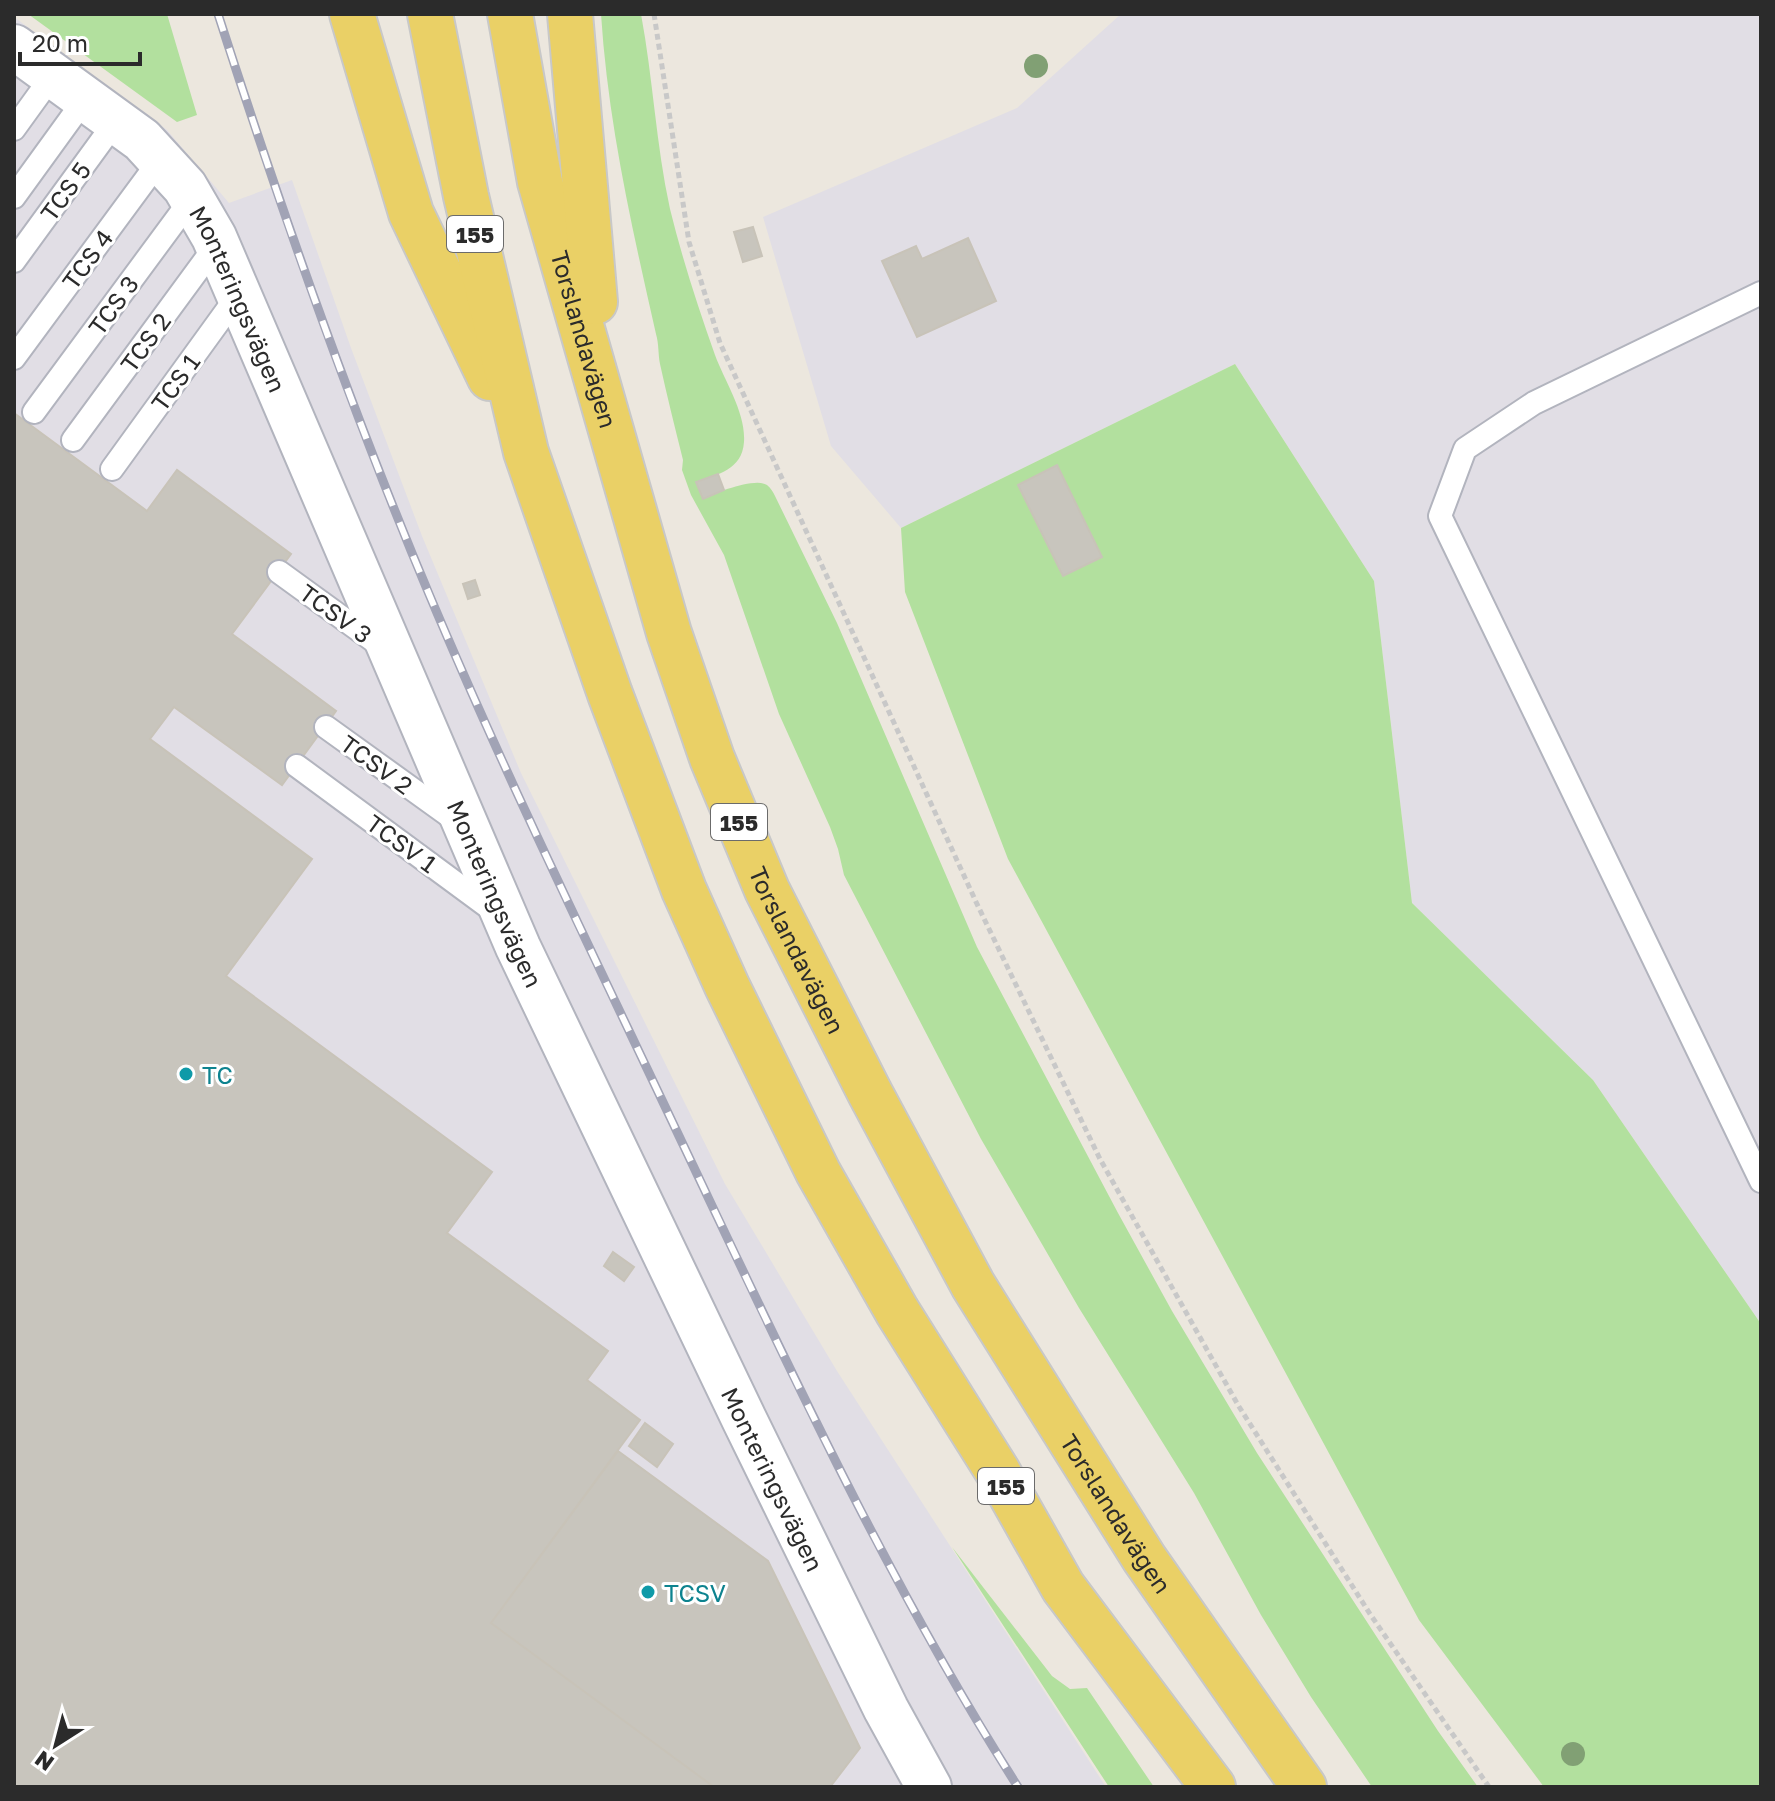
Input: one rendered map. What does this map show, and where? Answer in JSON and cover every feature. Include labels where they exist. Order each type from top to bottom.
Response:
[{"type":"main road","points":[[352,14],[411,213],[526,452]]},
{"type":"main road","name":"155","points":[[430,14],[466,196],[526,452],[610,694],[684,890],[734,1001],[818,1172],[897,1311],[998,1472],[1063,1587],[1213,1787]]},
{"type":"main road","name":"Torslandavägen","points":[[510,14],[540,182],[605,416],[669,633],[712,758],[767,890],[870,1093],[973,1285],[1144,1558],[1304,1787]]},
{"type":"main road","points":[[570,14],[575,102],[605,416]]},
{"type":"street","name":"Monteringsvägen","points":[[50,75],[142,140],[192,198],[217,244],[507,921],[750,1433],[886,1709],[929,1787]]},
{"type":"lane","points":[[14,129],[50,75]]},
{"type":"lane","points":[[14,197],[50,75]]},
{"type":"lane","name":"TCS 5","points":[[14,261],[50,75]]},
{"type":"lane","name":"TCS 4","points":[[14,358],[160,160]]},
{"type":"lane","name":"TCS 3","points":[[34,412],[192,198]]},
{"type":"lane","name":"TCS 2","points":[[73,440],[217,244]]},
{"type":"lane","points":[[1761,293],[1534,403],[1465,449],[1440,516],[1761,1181]]},
{"type":"lane","name":"TCS 1","points":[[112,469],[238,295]]},
{"type":"lane","name":"TCSV 3","points":[[279,572],[393,654]]},
{"type":"lane","name":"TCSV 2","points":[[326,727],[466,828]]},
{"type":"lane","name":"TCSV 1","points":[[297,766],[507,921]]},
{"type":"path","points":[[654,14],[689,242],[720,343],[977,904],[1100,1159],[1238,1405],[1370,1614],[1489,1787]]},
{"type":"shaded area","points":[[1121,14],[1761,14],[1761,1324],[1593,1080],[1412,903],[1374,581],[1235,364],[901,528],[831,446],[763,217],[1017,108]]},
{"type":"shaded area","points":[[14,17],[167,130],[229,203],[292,180],[422,536],[521,773],[725,1184],[837,1371],[1106,1787],[14,1787]]},
{"type":"green space","points":[[28,14],[167,14],[197,115],[177,122]]},
{"type":"green space","points":[[601,14],[641,14],[670,209],[702,319],[742,420],[744,442],[739,459],[728,470],[697,482],[703,498],[754,483],[767,485],[773,492],[837,623],[977,947],[1118,1213],[1257,1453],[1438,1731],[1478,1787],[1372,1787],[1311,1697],[1261,1615],[1194,1493],[1079,1308],[981,1139],[844,875],[830,827],[779,714],[724,555],[691,495],[682,470],[683,460],[622,175],[609,95]]},
{"type":"green space","points":[[1235,364],[1374,581],[1412,903],[1593,1080],[1761,1324],[1761,1787],[1544,1787],[1419,1620],[1008,859],[905,592],[901,528]]},
{"type":"green space","points":[[952,1547],[1052,1676],[1070,1689],[1087,1688],[1154,1787],[1109,1787]]},
{"type":"building","points":[[753,227],[762,256],[743,262],[734,232]]},
{"type":"building","points":[[968,238],[996,301],[917,337],[882,261],[916,246],[922,259]]},
{"type":"building","name":"TC","points":[[14,413],[147,511],[177,470],[291,554],[232,634],[336,711],[282,785],[174,707],[150,739],[312,859],[226,976],[492,1172],[447,1233],[608,1351],[587,1380],[640,1420],[491,1623],[714,1787],[14,1787]]},
{"type":"building","points":[[1057,465],[1102,557],[1063,576],[1018,485]]},
{"type":"building","points":[[718,474],[724,490],[703,499],[696,482]]},
{"type":"building","points":[[475,580],[480,595],[468,599],[463,584]]},
{"type":"building","points":[[613,1252],[634,1267],[624,1281],[604,1266]]},
{"type":"building","points":[[645,1423],[673,1444],[657,1467],[629,1446]]},
{"type":"building","name":"TCSV","points":[[618,1451],[768,1561],[860,1748],[830,1787],[714,1787],[491,1623]]},
{"type":"railway","points":[[218,14],[291,234],[344,379],[429,594],[489,731],[838,1467],[924,1629],[1018,1787]]},
{"type":"place","name":"TC","points":[[186,1074]]},
{"type":"place","name":"TCSV","points":[[648,1592]]}]
